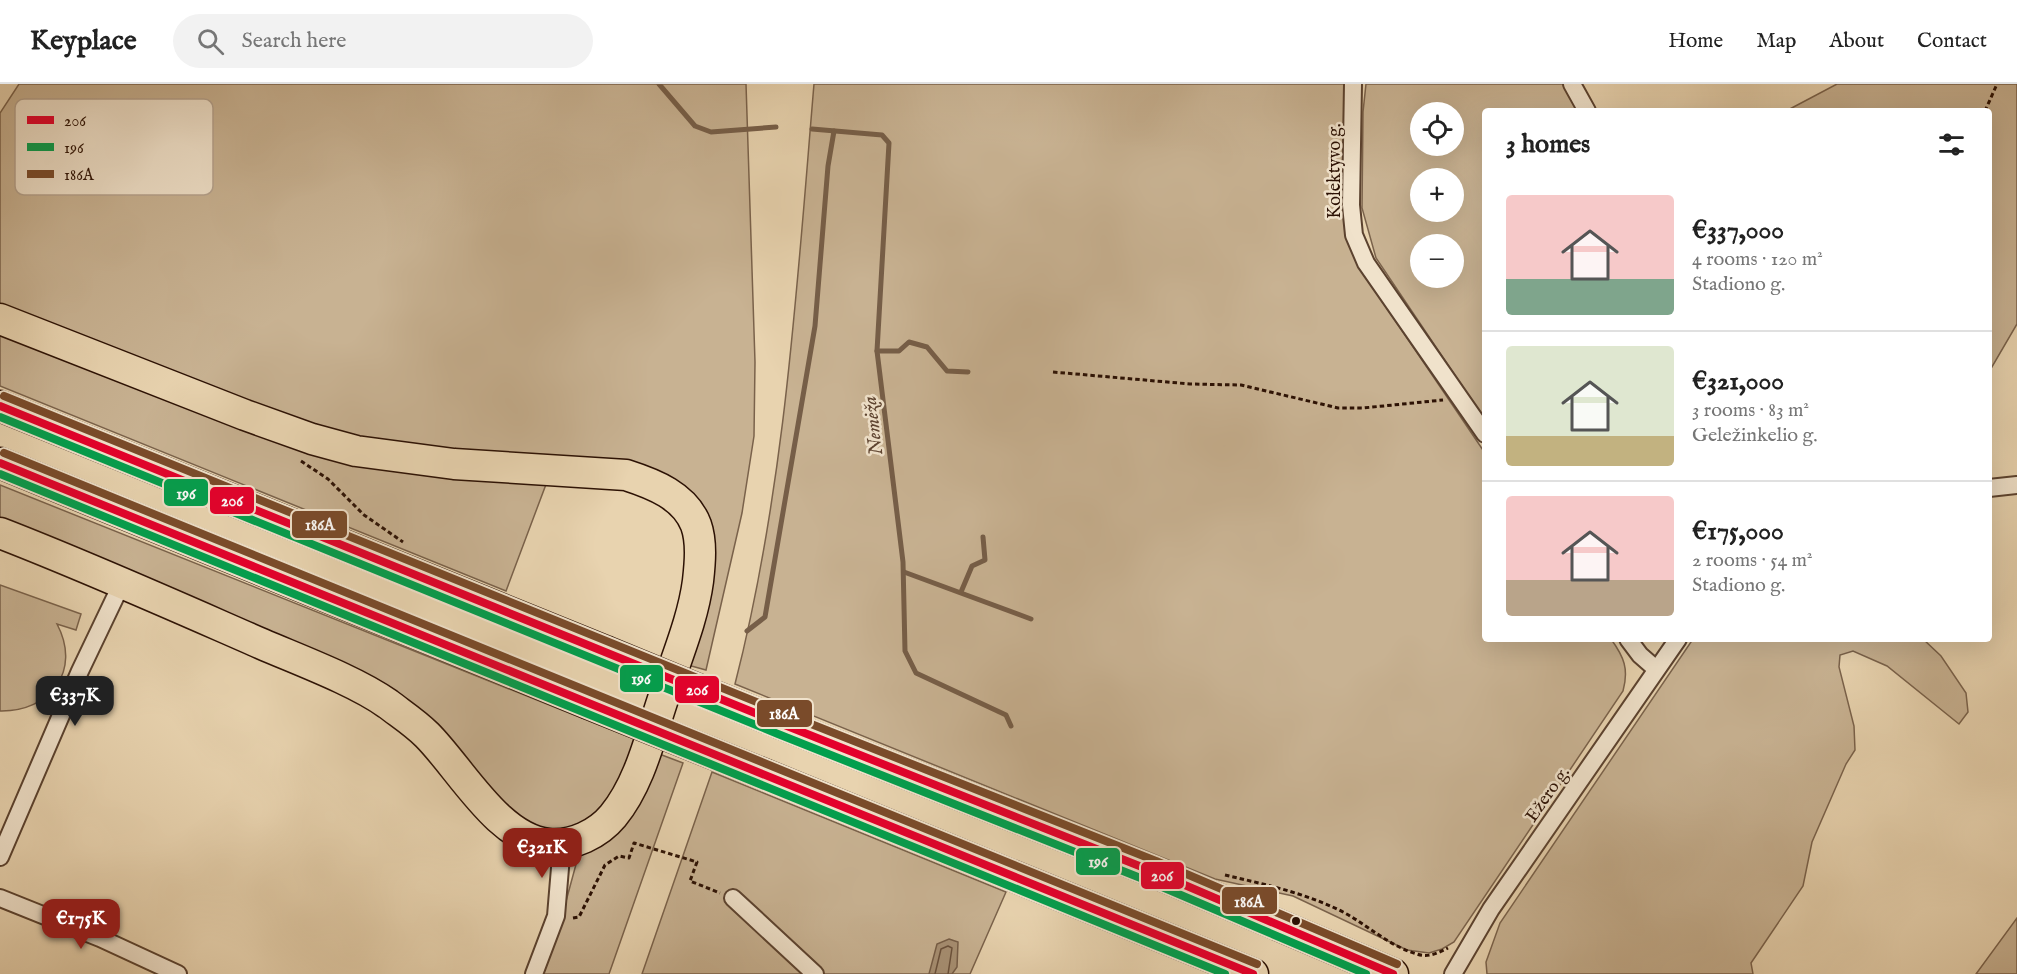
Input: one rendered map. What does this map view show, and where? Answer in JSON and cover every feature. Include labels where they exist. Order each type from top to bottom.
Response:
[{"type":"highway","points":[[0,319],[244,415],[312,439],[356,451],[454,464],[626,475],[653,484],[672,495],[686,508],[696,524],[700,543],[698,582],[685,633],[641,763],[626,797],[613,817],[600,829],[582,839],[562,844],[529,839],[510,827],[427,734],[382,700],[315,667],[0,533]]},
{"type":"highway","points":[[0,406],[782,724],[1152,871],[1393,974]]},
{"type":"highway","points":[[0,463],[1253,974]]},
{"type":"street","name":"Kolektyvo g.","points":[[1353,84],[1351,206],[1354,235],[1366,263],[1482,430]]},
{"type":"street","points":[[1572,84],[1585,108]]},
{"type":"street","points":[[1992,488],[2017,484]]},
{"type":"street","points":[[0,857],[80,671],[122,583]]},
{"type":"street","points":[[1630,642],[1640,655],[1656,669]]},
{"type":"street","name":"Ežero g.","points":[[1453,974],[1491,909],[1676,642]]},
{"type":"street","points":[[534,974],[556,916],[562,844]]},
{"type":"street","points":[[0,898],[178,974]]},
{"type":"street","points":[[733,898],[815,974]]},
{"type":"path","points":[[1986,108],[1997,84]]},
{"type":"path","points":[[1053,372],[1190,384],[1241,385],[1338,408],[1408,405],[1460,398]]},
{"type":"path","points":[[292,456],[328,479],[364,515],[412,547]]},
{"type":"path","points":[[556,916],[579,916],[605,865],[619,856],[629,858],[634,843],[697,862],[690,881],[733,898]]},
{"type":"shaded area","points":[[19,84],[746,84],[755,362],[754,436],[742,513],[706,670],[684,664],[707,589],[677,485],[378,442],[279,415],[0,306],[0,113]]},
{"type":"shaded area","points":[[814,84],[1344,84],[1343,209],[1347,237],[1365,276],[1482,449],[1482,642],[1613,642],[1622,658],[1625,670],[1623,691],[1454,942],[1429,953],[1407,950],[1293,896],[1215,879],[735,684],[766,536],[795,311]]},
{"type":"shaded area","points":[[1366,84],[1567,84],[1583,108],[1482,108],[1482,416],[1376,258],[1362,208],[1363,112]]},
{"type":"shaded area","points":[[1837,84],[2017,84],[2017,324],[1992,367],[1992,108],[1792,108]]},
{"type":"shaded area","points":[[0,332],[282,442],[548,479],[506,591],[0,386]]},
{"type":"shaded area","points":[[0,485],[639,741],[621,786],[592,820],[564,833],[524,824],[433,728],[0,522]]},
{"type":"shaded area","points":[[0,585],[81,614],[76,630],[57,624],[64,641],[66,658],[57,686],[34,704],[0,711]]},
{"type":"shaded area","points":[[1691,642],[1926,642],[1941,656],[1966,693],[1968,712],[1959,724],[1887,666],[1853,651],[1840,655],[1839,667],[1854,726],[1855,750],[1846,764],[1812,842],[1803,886],[1751,963],[1753,974],[1487,974],[1486,962],[1500,923]]},
{"type":"shaded area","points":[[654,752],[683,763],[609,974],[542,974],[559,927],[578,857],[602,840]]},
{"type":"shaded area","points":[[712,772],[1006,892],[970,974],[642,974]]},
{"type":"shaded area","points":[[2017,918],[2017,974],[1976,974]]},
{"type":"water","points":[[949,939],[958,942],[957,967],[952,974],[929,974],[937,944]]},
{"type":"waterway","name":"Nemėža","points":[[659,84],[695,126],[711,132],[776,127]]},
{"type":"waterway","name":"Nemėža","points":[[812,129],[882,135],[889,143],[877,351],[903,562],[905,651],[916,673],[1006,715],[1011,726]]},
{"type":"waterway","points":[[747,631],[765,617],[815,326],[828,166],[834,131]]},
{"type":"waterway","points":[[877,351],[899,351],[909,342],[927,347],[947,371],[968,372]]},
{"type":"waterway","points":[[961,592],[972,566],[985,560],[983,537]]},
{"type":"waterway","points":[[904,572],[1031,619]]},
{"type":"transit line","name":"186A","points":[[4,396],[786,714],[1156,861],[1397,964]]},
{"type":"transit line","name":"206","points":[[0,406],[782,724],[1152,871],[1393,974]]},
{"type":"transit line","name":"196","points":[[0,417],[778,734],[1148,881],[1366,974]]},
{"type":"transit line","name":"186A","points":[[4,453],[1257,964]]},
{"type":"transit line","name":"206","points":[[0,463],[1253,974]]},
{"type":"transit line","name":"196","points":[[0,474],[1225,974]]}]
